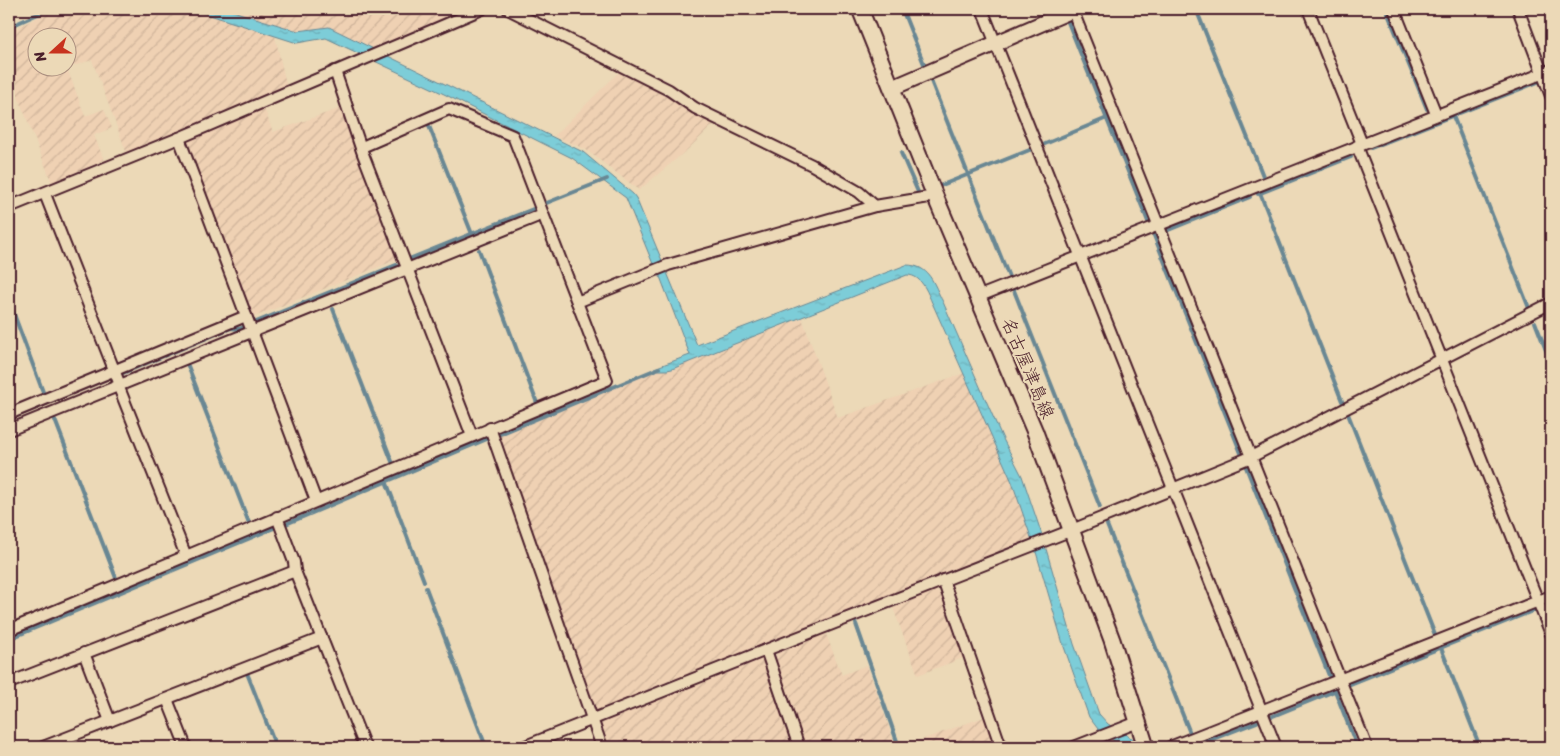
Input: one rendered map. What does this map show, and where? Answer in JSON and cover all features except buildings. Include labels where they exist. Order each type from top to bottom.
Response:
[{"type":"main road","name":"名古屋津島線","points":[[860,9],[934,196],[1035,432],[1112,640],[1146,747]]},
{"type":"street","points":[[9,207],[179,138],[482,9]]},
{"type":"street","points":[[508,9],[669,90],[695,108],[812,165],[859,192],[875,206]]},
{"type":"street","points":[[982,9],[1276,747]]},
{"type":"street","points":[[892,88],[1073,9],[1367,747]]},
{"type":"street","points":[[1308,9],[1442,359],[1551,634]]},
{"type":"street","points":[[1394,9],[1436,114]]},
{"type":"street","points":[[1518,9],[1547,71],[1551,96]]},
{"type":"street","points":[[336,71],[363,154],[472,436]]},
{"type":"street","points":[[977,297],[1547,71]]},
{"type":"street","points":[[9,630],[316,500],[607,380],[513,136],[448,109],[362,147]]},
{"type":"street","points":[[179,138],[316,500]]},
{"type":"street","points":[[45,194],[186,556]]},
{"type":"street","points":[[577,302],[666,265],[875,206],[934,196]]},
{"type":"street","points":[[9,414],[114,371],[407,270],[543,214]]},
{"type":"street","points":[[523,747],[1033,546],[1251,457],[1551,303]]},
{"type":"street","points":[[9,430],[119,385],[249,325]]},
{"type":"street","points":[[490,428],[602,747]]},
{"type":"street","points":[[277,517],[294,562],[295,571],[365,747]]},
{"type":"street","points":[[9,683],[295,571]]},
{"type":"street","points":[[943,580],[1001,747]]},
{"type":"street","points":[[1170,747],[1551,596]]},
{"type":"street","points":[[43,747],[322,638]]},
{"type":"street","points":[[766,650],[799,747]]},
{"type":"street","points":[[84,653],[110,721]]},
{"type":"street","points":[[167,699],[186,747]]},
{"type":"street","points":[[1074,747],[1138,722]]},
{"type":"shaded area","points":[[54,9],[191,9],[275,36],[287,88],[127,154],[92,60],[78,65],[78,28],[28,28],[28,78],[71,78],[85,116],[104,109],[112,128],[94,135],[104,160],[52,183],[9,74],[9,32]]},
{"type":"shaded area","points":[[226,9],[471,9],[376,49],[329,27],[298,31]]},
{"type":"shaded area","points":[[620,71],[670,95],[694,113],[715,123],[687,150],[639,190],[585,149],[554,136]]},
{"type":"shaded area","points":[[263,105],[273,132],[341,108],[396,260],[249,319],[184,146],[186,137]]},
{"type":"shaded area","points":[[802,318],[838,418],[964,373],[1012,482],[1031,539],[595,711],[497,436],[655,370],[672,369]]},
{"type":"shaded area","points":[[935,591],[941,593],[963,658],[918,675],[893,608]]},
{"type":"shaded area","points":[[826,634],[842,675],[867,665],[896,747],[804,747],[775,661],[777,653]]},
{"type":"shaded area","points":[[765,658],[795,747],[607,747],[599,724]]},
{"type":"shaded area","points":[[984,717],[994,747],[902,747]]},
{"type":"water","points":[[191,9],[226,9],[298,31],[329,27],[583,152],[636,198],[697,345],[906,265],[920,268],[926,272],[930,276],[943,302],[1002,437],[1022,476],[1041,532],[1074,644],[1099,714],[1108,724],[1133,739],[1136,747],[1122,747],[1098,729],[1089,717],[1063,644],[1036,552],[1012,482],[927,292],[917,278],[907,275],[672,369],[655,370],[654,368],[690,355],[659,274],[653,264],[626,198],[572,158],[326,38],[297,43]]},
{"type":"waterway","points":[[9,27],[49,9]]},
{"type":"waterway","points":[[902,9],[924,64]]},
{"type":"waterway","points":[[1196,9],[1263,176]]},
{"type":"waterway","points":[[1386,9],[1427,109]]},
{"type":"waterway","points":[[1068,22],[1149,224]]},
{"type":"waterway","points":[[931,81],[1009,277]]},
{"type":"waterway","points":[[1371,148],[1538,82]]},
{"type":"waterway","points":[[1453,116],[1529,308]]},
{"type":"waterway","points":[[1045,144],[1107,118]]},
{"type":"waterway","points":[[429,126],[472,234]]},
{"type":"waterway","points":[[942,185],[1032,149]]},
{"type":"waterway","points":[[901,153],[918,192]]},
{"type":"waterway","points":[[1258,194],[1351,157]]},
{"type":"waterway","points":[[544,204],[607,179]]},
{"type":"waterway","points":[[1260,193],[1342,401]]},
{"type":"waterway","points":[[1166,231],[1250,197]]},
{"type":"waterway","points":[[409,259],[533,209]]},
{"type":"waterway","points":[[1153,233],[1241,453]]},
{"type":"waterway","points":[[479,250],[537,403]]},
{"type":"waterway","points":[[123,373],[231,328],[239,329],[396,265]]},
{"type":"waterway","points":[[1013,288],[1100,507]]},
{"type":"waterway","points":[[9,301],[43,392]]},
{"type":"waterway","points":[[333,309],[393,464]]},
{"type":"waterway","points":[[1535,322],[1551,363]]},
{"type":"waterway","points":[[188,366],[249,523]]},
{"type":"waterway","points":[[500,434],[659,368]]},
{"type":"waterway","points":[[9,419],[109,378]]},
{"type":"waterway","points":[[1348,414],[1435,635]]},
{"type":"waterway","points":[[55,420],[116,578]]},
{"type":"waterway","points":[[286,524],[487,439]]},
{"type":"waterway","points":[[1246,467],[1330,678]]},
{"type":"waterway","points":[[386,481],[424,581]]},
{"type":"waterway","points":[[1107,525],[1190,733]]},
{"type":"waterway","points":[[9,639],[274,528]]},
{"type":"waterway","points":[[426,588],[486,747]]},
{"type":"waterway","points":[[1547,605],[1551,604]]},
{"type":"waterway","points":[[1348,685],[1535,610]]},
{"type":"waterway","points":[[856,624],[899,747]]},
{"type":"waterway","points":[[1441,648],[1480,747]]},
{"type":"waterway","points":[[247,673],[276,747]]},
{"type":"waterway","points":[[1334,688],[1357,747]]},
{"type":"waterway","points":[[1273,716],[1337,690]]},
{"type":"waterway","points":[[1195,746],[1257,722]]}]
